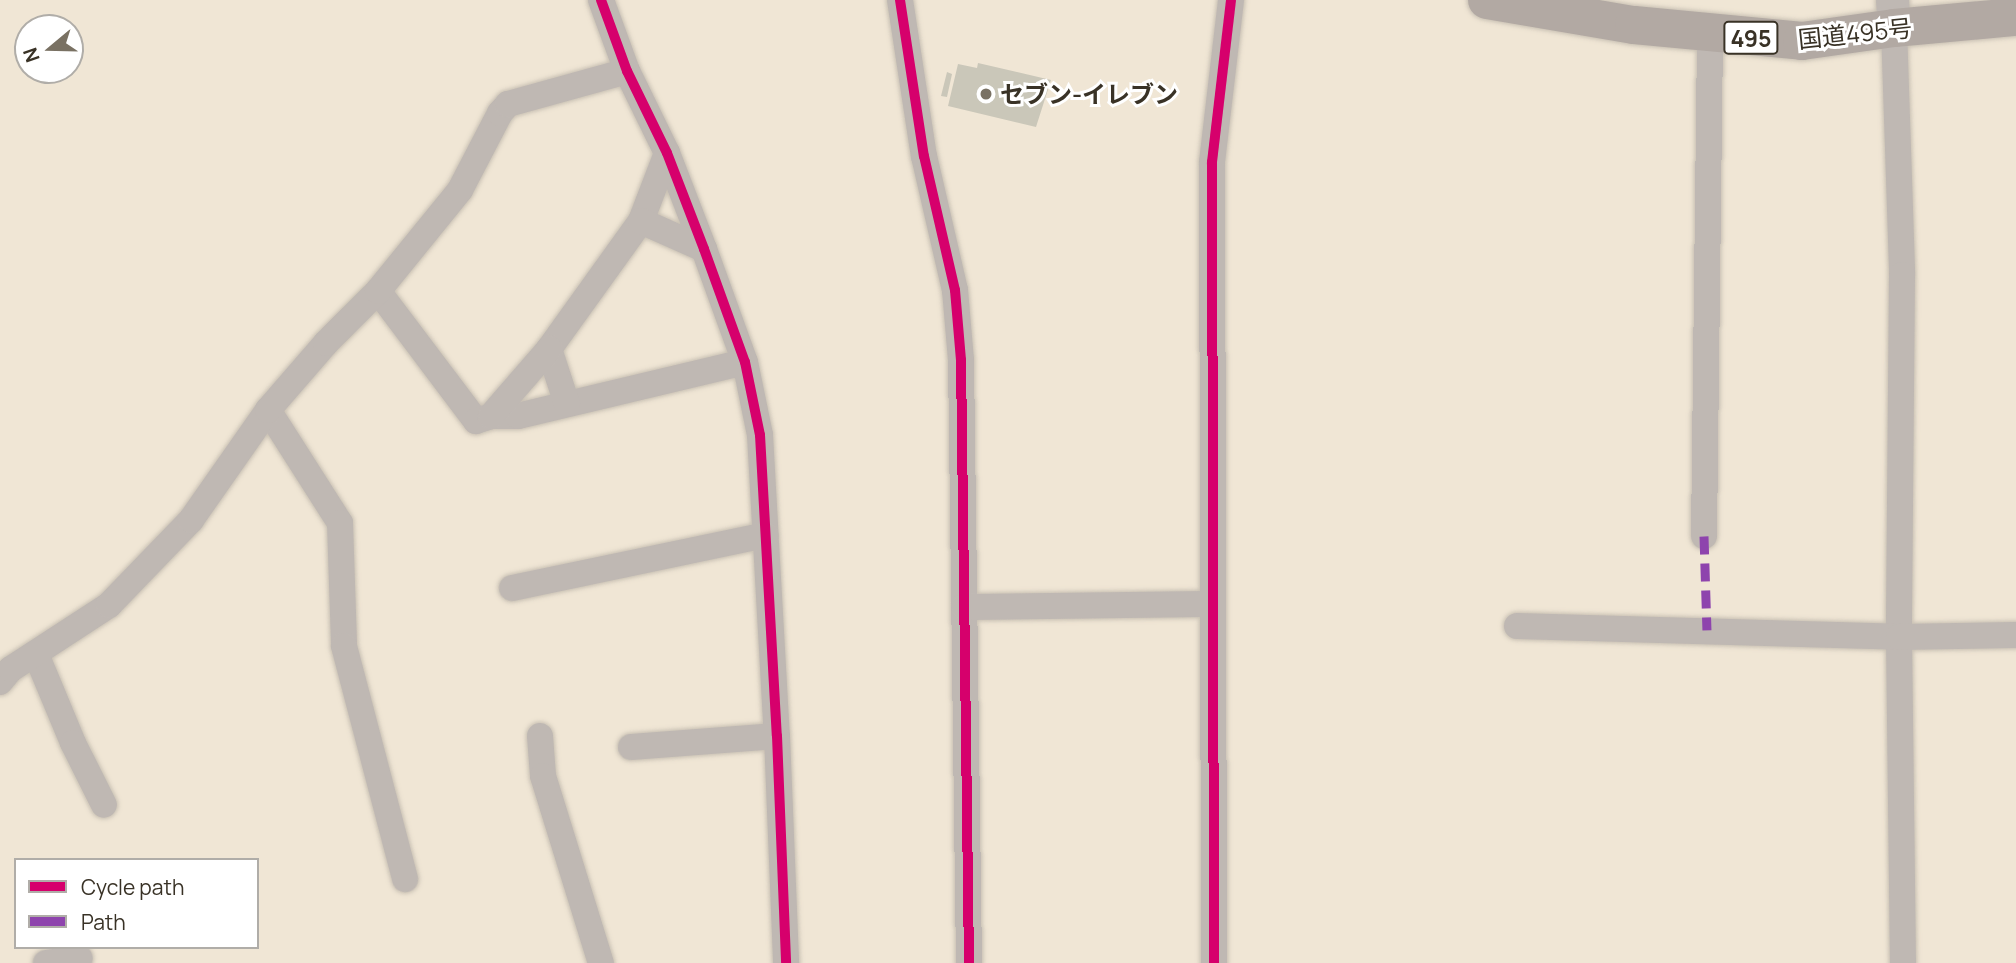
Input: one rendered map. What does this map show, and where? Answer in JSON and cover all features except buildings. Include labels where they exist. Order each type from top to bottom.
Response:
[{"type":"highway","name":"国道495号","points":[[1487,0],[1710,35],[1802,41],[1893,14],[2016,18]]},
{"type":"street","points":[[601,0],[627,71],[667,153],[704,249],[745,362],[760,435],[777,736],[786,963]]},
{"type":"street","points":[[900,0],[924,156],[955,290],[961,360],[969,963]]},
{"type":"street","points":[[1214,963],[1212,162],[1231,0]]},
{"type":"street","points":[[1893,14],[1902,275],[1899,637],[1903,963]]},
{"type":"street","points":[[1704,536],[1710,35]]},
{"type":"street","points":[[0,682],[11,669],[109,605],[191,520],[268,410],[326,343],[378,291],[460,190],[500,113],[508,104],[627,71]]},
{"type":"street","points":[[491,416],[549,349],[641,221],[667,153]]},
{"type":"street","points":[[641,221],[704,249]]},
{"type":"street","points":[[378,291],[476,421],[491,416],[518,416],[745,362]]},
{"type":"street","points":[[549,349],[567,404]]},
{"type":"street","points":[[268,410],[340,523],[344,646],[405,879]]},
{"type":"street","points":[[512,588],[766,535]]},
{"type":"street","points":[[964,607],[1212,604]]},
{"type":"street","points":[[1517,626],[1899,637],[2016,635]]},
{"type":"street","points":[[36,654],[74,743],[104,804]]},
{"type":"street","points":[[540,736],[543,776],[601,963]]},
{"type":"street","points":[[631,747],[777,736]]},
{"type":"street","points":[[46,963],[80,958]]},
{"type":"marked path","points":[[1704,536],[1707,630]]},
{"type":"cycle path","points":[[601,0],[627,71],[667,153],[704,249],[745,362],[760,435],[777,736],[786,963]]},
{"type":"cycle path","points":[[900,0],[924,156],[955,290],[961,360],[969,963]]},
{"type":"cycle path","points":[[1214,963],[1212,162],[1231,0]]},
{"type":"place","name":"セブン-イレブン","points":[[986,94]]}]
